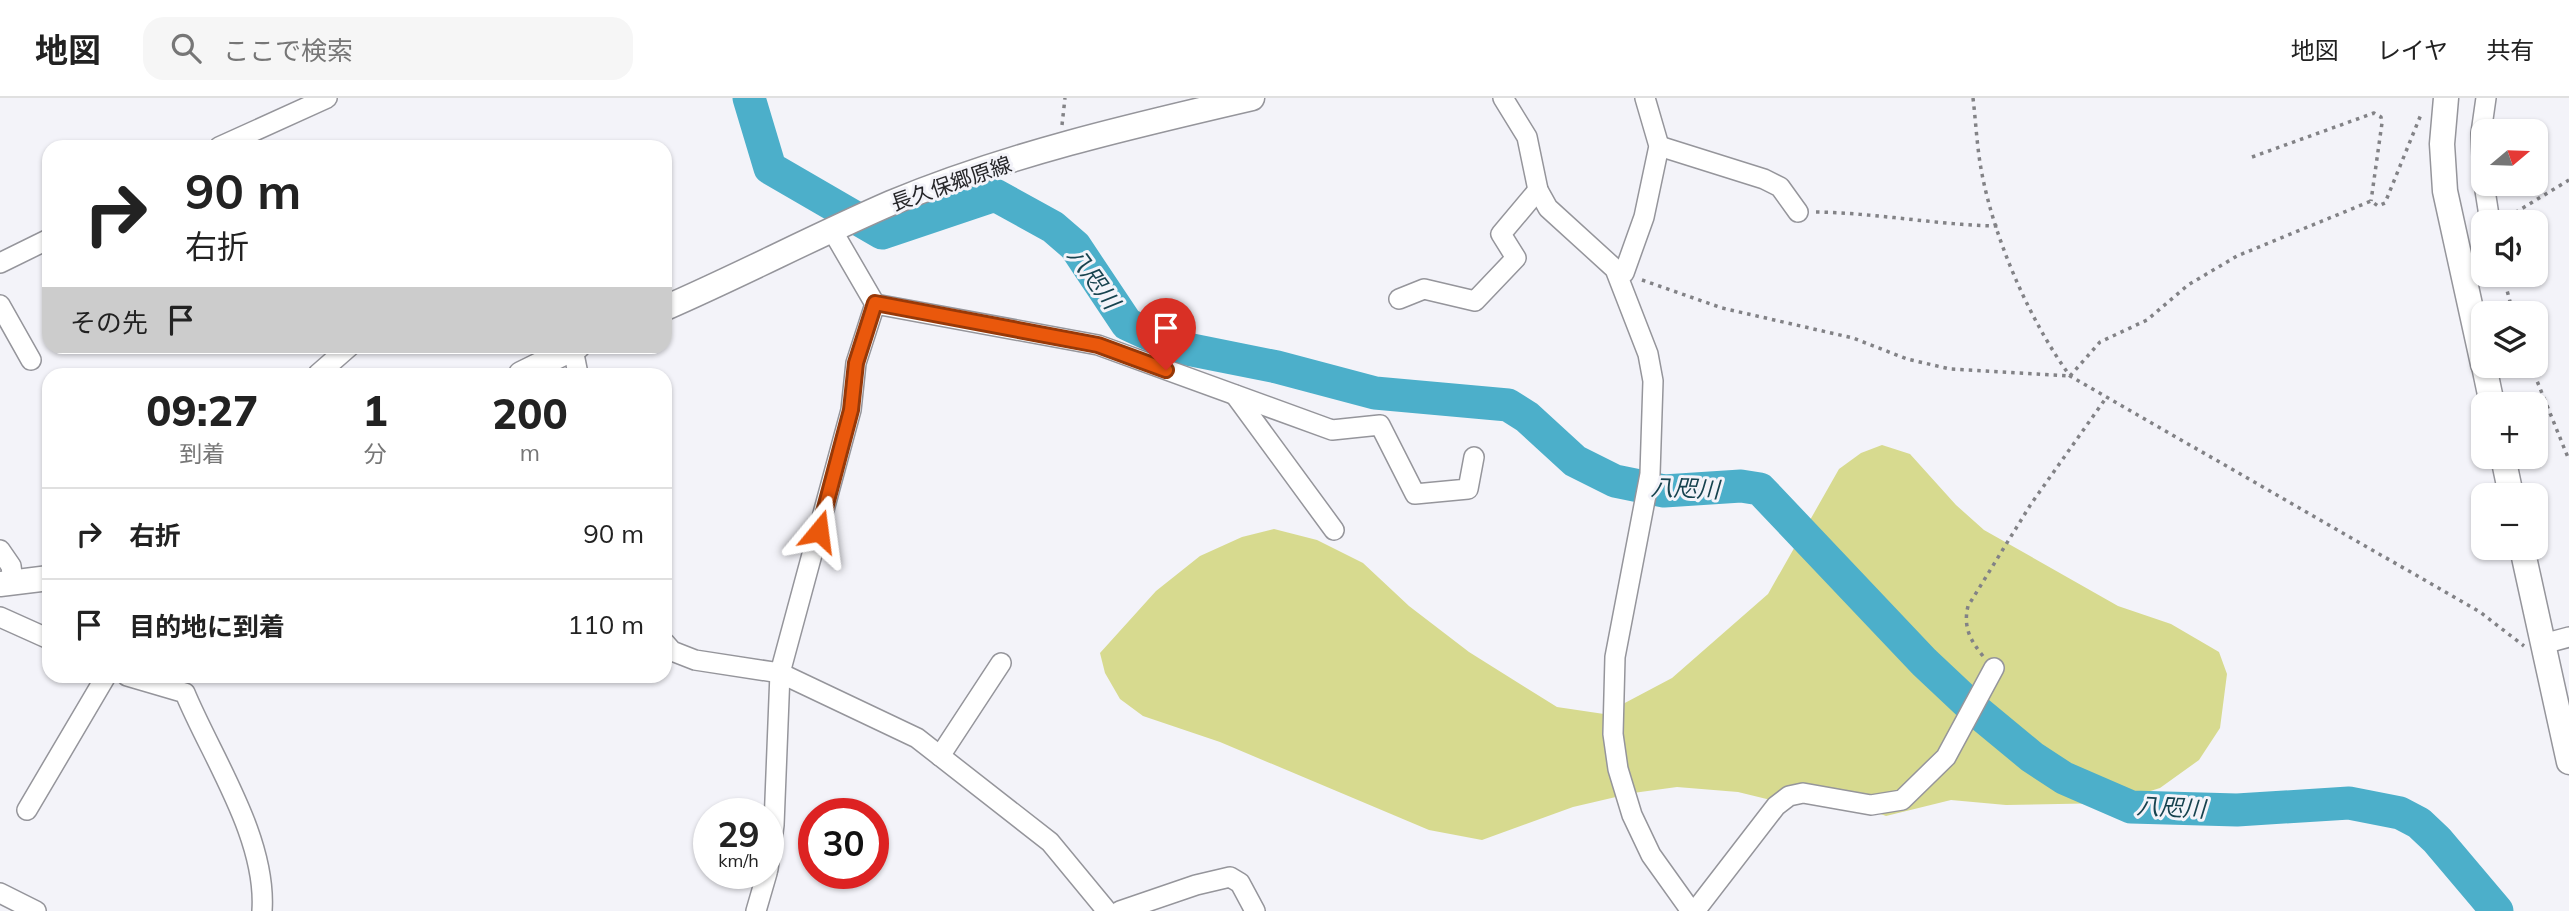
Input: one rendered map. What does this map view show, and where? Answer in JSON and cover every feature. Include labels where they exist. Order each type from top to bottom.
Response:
[{"type":"main road","name":"長久保郷原線","points":[[672,305],[893,202],[974,173],[1129,127],[1252,98]]},
{"type":"main road","points":[[2446,98],[2442,144],[2445,191],[2471,310]]},
{"type":"main road","points":[[533,368],[563,354]]},
{"type":"main road","points":[[2525,560],[2569,762]]},
{"type":"main road","points":[[7,583],[42,579]]},
{"type":"street","points":[[234,140],[327,98]]},
{"type":"street","points":[[1503,98],[1528,138],[1538,190],[1548,208],[1615,270],[1634,315],[1653,381],[1650,474],[1615,657],[1613,734],[1618,769],[1632,815],[1651,855],[1693,911],[1776,806],[1789,796],[1803,793],[1871,805],[1902,800],[1946,757],[1994,668]]},
{"type":"street","points":[[1624,273],[1644,217],[1660,146],[1645,98]]},
{"type":"street","points":[[2483,119],[2486,98]]},
{"type":"street","points":[[1660,146],[1765,179],[1780,187],[1798,212]]},
{"type":"street","points":[[1399,299],[1424,289],[1475,301],[1516,258],[1501,234],[1538,190]]},
{"type":"street","points":[[775,798],[780,673],[851,410],[856,363],[875,303],[832,230]]},
{"type":"street","points":[[1,257],[42,242]]},
{"type":"street","points":[[875,303],[1098,345],[1332,430],[1380,425],[1415,494],[1468,489],[1474,457]]},
{"type":"street","points":[[0,305],[31,360]]},
{"type":"street","points":[[325,368],[340,354]]},
{"type":"street","points":[[1235,395],[1335,530]]},
{"type":"street","points":[[0,550],[11,566],[7,583]]},
{"type":"street","points":[[3,623],[42,637]]},
{"type":"street","points":[[2543,643],[2569,637]]},
{"type":"street","points":[[672,651],[695,660],[780,673],[917,738],[1051,842],[1107,911]]},
{"type":"street","points":[[940,756],[1001,663]]},
{"type":"street","points":[[27,810],[102,683]]},
{"type":"street","points":[[184,684],[200,730],[236,795],[261,882],[262,911]]},
{"type":"street","points":[[1120,911],[1196,885],[1230,877],[1240,883],[1255,911]]},
{"type":"street","points":[[756,911],[763,889]]},
{"type":"street","points":[[0,893],[36,911]]},
{"type":"path","points":[[1973,98],[1982,175],[2011,268],[2043,338],[2070,376],[2480,612],[2519,645],[2533,647],[2543,643]]},
{"type":"path","points":[[2371,201],[2378,206],[2385,203],[2423,110]]},
{"type":"path","points":[[2252,157],[2374,113],[2381,117],[2382,123],[2371,201]]},
{"type":"path","points":[[2520,210],[2569,180]]},
{"type":"path","points":[[2070,376],[2100,342],[2147,320],[2188,285],[2237,256],[2371,201]]},
{"type":"path","points":[[1798,212],[1868,213],[1954,225],[1998,226]]},
{"type":"path","points":[[1624,273],[1721,307],[1853,338],[1906,359],[1950,369],[2070,376]]},
{"type":"path","points":[[2537,378],[2569,460]]},
{"type":"path","points":[[1994,668],[1969,635],[1965,618],[1968,606],[2031,505],[2106,398]]},
{"type":"green space","points":[[1882,445],[1910,454],[1956,505],[1984,530],[2118,606],[2171,624],[2219,652],[2227,674],[2220,728],[2199,760],[2160,788],[2112,803],[2006,805],[1951,800],[1886,816],[1847,801],[1783,803],[1738,792],[1677,787],[1633,793],[1573,807],[1482,840],[1429,830],[1220,742],[1143,716],[1120,699],[1105,673],[1100,653],[1156,591],[1200,556],[1242,537],[1274,529],[1317,540],[1363,563],[1409,606],[1469,652],[1557,707],[1604,714],[1672,678],[1768,594],[1839,469],[1861,453]]},
{"type":"waterway","name":"八咫川","points":[[749,98],[770,168],[882,233],[995,195],[1053,227],[1075,246],[1127,324],[1177,347],[1277,367],[1375,393],[1508,405],[1527,417],[1575,461],[1615,481],[1664,491],[1741,486],[1760,489],[1924,662],[1974,709],[2032,757],[2064,778],[2131,807],[2237,810],[2349,803],[2400,813],[2419,823],[2437,840],[2497,911]]},
{"type":"route","points":[[819,531],[840,443],[851,410],[856,363],[875,303],[1098,345],[1166,370]]}]
